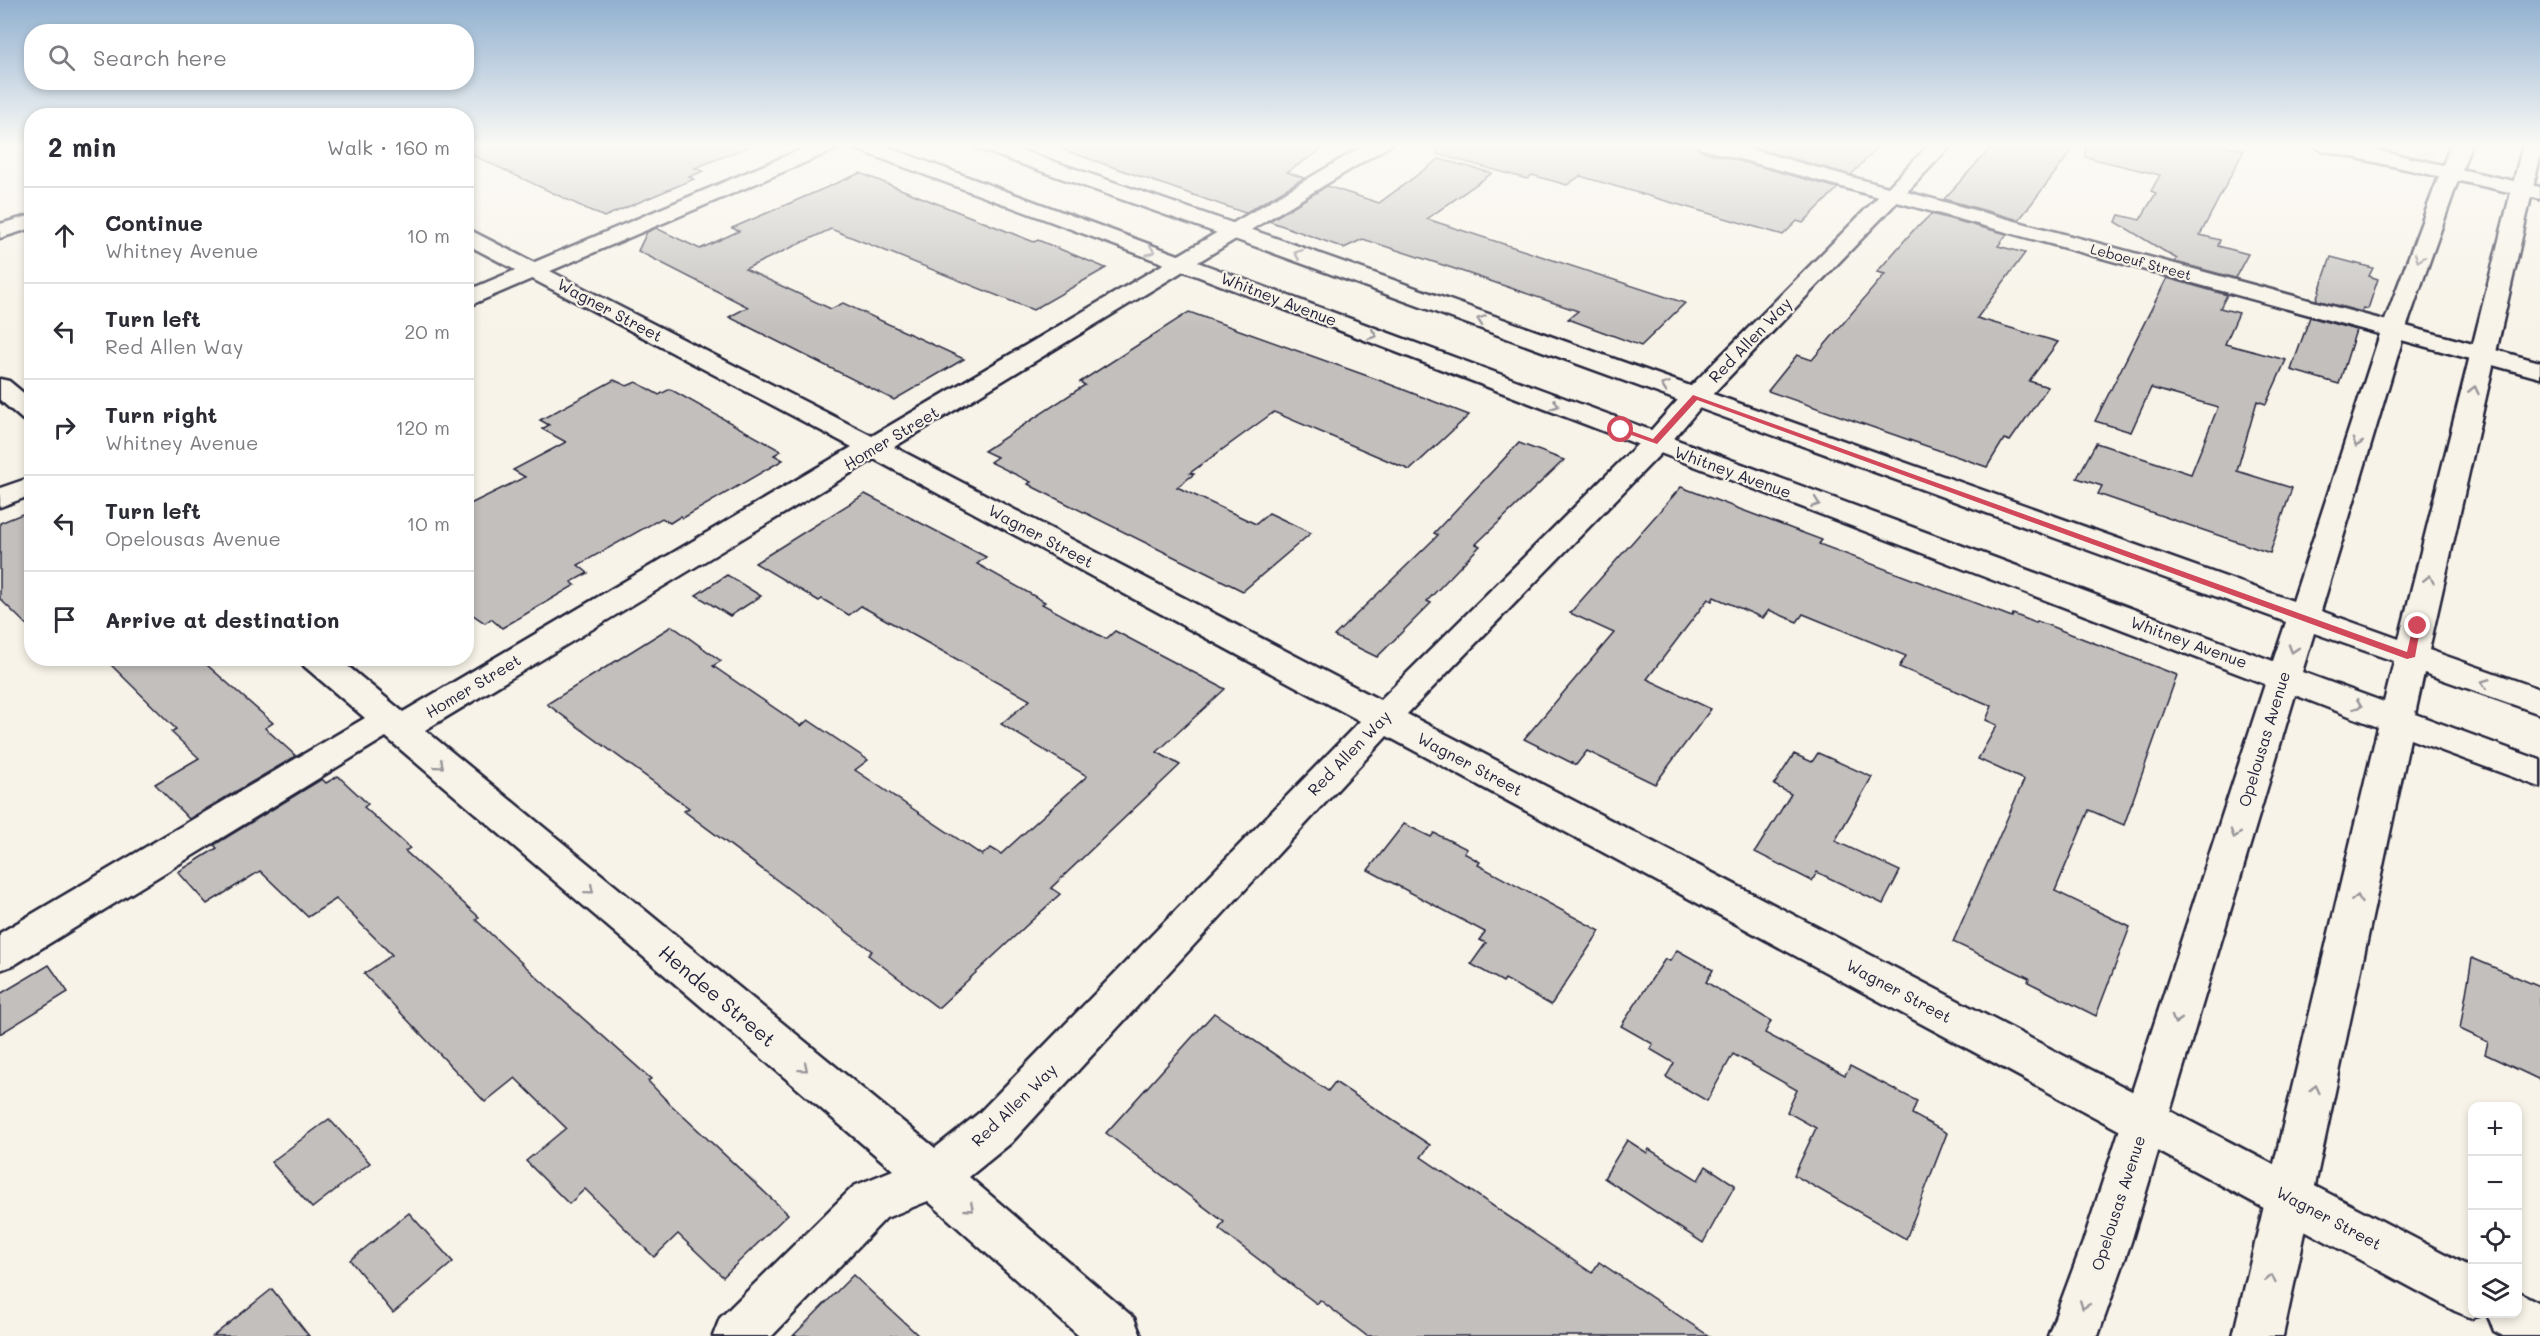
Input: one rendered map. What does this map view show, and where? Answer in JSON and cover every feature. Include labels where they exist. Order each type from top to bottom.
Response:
[{"type":"street","points":[[474,297],[686,206]]},
{"type":"street","name":"Whitney Avenue","points":[[1030,206],[1654,443],[2540,774]]},
{"type":"street","points":[[1163,206],[2540,702]]},
{"type":"street","name":"Homer Street","points":[[0,953],[874,448],[1279,206]]},
{"type":"street","name":"Red Allen Way","points":[[738,1336],[870,1203],[934,1176],[995,1128],[1383,718],[1654,443],[1695,397],[1879,206]]},
{"type":"street","name":"Leboeuf Street","points":[[1936,206],[2540,370]]},
{"type":"street","name":"Opelousas Avenue","points":[[2073,1336],[2107,1242],[2393,331],[2439,206]]},
{"type":"street","points":[[2258,1336],[2410,657],[2482,355],[2527,206]]},
{"type":"street","points":[[0,231],[24,224]]},
{"type":"street","name":"Wagner Street","points":[[474,240],[874,448],[2468,1291]]},
{"type":"street","points":[[0,387],[24,407]]},
{"type":"street","points":[[0,498],[24,488]]},
{"type":"street","name":"Hendee Street","points":[[325,666],[934,1176],[1116,1336]]},
{"type":"street","points":[[2519,1318],[2540,1329]]},
{"type":"building","points":[[581,206],[629,206],[604,217]]},
{"type":"building","points":[[782,206],[944,206],[1034,242],[1038,240],[1106,268],[1033,310],[831,229],[745,269],[831,309],[843,303],[964,359],[894,400],[729,317],[748,307],[638,251],[647,232],[656,228],[700,249],[739,231],[732,228]]},
{"type":"building","points":[[1226,206],[1256,206],[1245,213]]},
{"type":"building","points":[[1293,206],[1445,206],[1427,219],[1685,303],[1641,346],[1568,319],[1578,311],[1452,268],[1363,239],[1344,248],[1269,221]]},
{"type":"building","points":[[1684,206],[1820,206],[1803,223],[1797,221],[1783,235]]},
{"type":"building","points":[[1970,206],[2029,206],[2019,220]]},
{"type":"building","points":[[2148,206],[2215,206],[2200,235],[2220,240],[2218,246],[2248,254],[2235,278],[2175,262],[2177,259],[2116,222],[2119,215],[2140,220]]},
{"type":"building","points":[[1931,214],[2007,234],[1998,246],[2025,253],[1977,318],[2058,342],[2029,381],[2048,387],[2010,441],[2004,439],[1987,467],[1768,391],[1797,355],[1812,360],[1885,274],[1877,272],[1918,225]]},
{"type":"building","points":[[2331,257],[2373,268],[2369,276],[2378,279],[2368,309],[2363,308],[2362,312],[2316,300]]},
{"type":"building","points":[[2167,278],[2227,295],[2220,308],[2239,313],[2225,344],[2286,360],[2266,404],[2257,401],[2237,471],[2292,488],[2270,553],[2098,494],[2102,486],[2077,478],[2096,443],[2191,474],[2218,407],[2151,388],[2131,432],[2095,421]]},
{"type":"building","points":[[1189,312],[1469,415],[1410,470],[1274,412],[1190,473],[1194,474],[1177,487],[1256,524],[1269,513],[1311,533],[1243,591],[1035,488],[1028,484],[1031,482],[990,462],[997,457],[984,451],[1085,385],[1080,382]]},
{"type":"building","points":[[2310,317],[2356,330],[2339,384],[2291,370]]},
{"type":"building","points":[[614,380],[627,386],[636,382],[659,395],[670,389],[781,451],[774,455],[783,460],[683,518],[681,516],[670,523],[662,518],[578,565],[588,573],[571,582],[575,585],[502,628],[491,619],[485,623],[474,615],[474,502],[525,477],[513,470],[566,442],[542,429],[549,425],[540,420]]},
{"type":"building","points":[[1519,443],[1564,460],[1476,544],[1480,546],[1427,601],[1431,603],[1377,657],[1334,636],[1438,535],[1434,533]]},
{"type":"building","points":[[1681,487],[1822,540],[1819,544],[2012,617],[2013,614],[2036,623],[2037,621],[2177,675],[2124,825],[2089,810],[2055,891],[2130,927],[2096,1016],[2028,982],[2029,978],[1953,942],[2024,780],[1978,759],[1997,725],[1986,720],[1992,706],[1899,667],[1906,656],[1803,614],[1797,622],[1769,610],[1763,618],[1714,597],[1712,601],[1708,599],[1647,679],[1711,709],[1655,784],[1587,751],[1576,765],[1524,739],[1614,633],[1570,613]]},
{"type":"building","points":[[865,494],[986,557],[977,564],[1045,602],[1042,604],[1106,639],[1115,631],[1225,689],[1157,752],[1180,765],[1051,888],[1060,894],[938,1008],[868,955],[872,951],[684,811],[689,808],[547,704],[672,626],[721,661],[713,666],[801,726],[808,720],[868,760],[855,770],[982,855],[991,848],[1001,854],[1087,776],[1001,724],[1030,700],[861,606],[849,615],[822,599],[819,601],[755,563]]},
{"type":"building","points":[[24,513],[24,622],[0,599],[0,523]]},
{"type":"building","points":[[727,575],[761,596],[730,616],[696,595]]},
{"type":"building","points":[[112,666],[208,666],[273,723],[265,728],[296,756],[189,819],[155,784],[199,758],[171,732],[176,729]]},
{"type":"building","points":[[1818,753],[1872,777],[1835,841],[1900,871],[1883,904],[1817,872],[1812,881],[1755,852],[1791,794],[1774,785],[1794,754],[1812,762]]},
{"type":"building","points":[[338,776],[368,804],[364,807],[410,848],[405,851],[479,917],[476,920],[540,980],[651,1079],[648,1081],[668,1102],[788,1214],[723,1277],[678,1234],[654,1257],[585,1189],[569,1204],[526,1161],[566,1128],[515,1078],[485,1102],[364,974],[392,955],[336,899],[308,917],[260,871],[207,904],[178,872],[217,848],[214,845],[322,779],[326,783]]},
{"type":"building","points":[[1404,824],[1431,837],[1434,833],[1467,849],[1464,853],[1480,862],[1478,865],[1600,931],[1551,1005],[1505,979],[1503,982],[1471,964],[1486,943],[1479,940],[1485,932],[1368,870]]},
{"type":"building","points":[[1677,950],[1713,970],[1706,982],[1771,1021],[1765,1033],[1845,1075],[1850,1066],[1917,1101],[1912,1114],[1947,1133],[1906,1239],[1794,1175],[1816,1128],[1787,1112],[1797,1090],[1733,1054],[1707,1101],[1666,1077],[1674,1063],[1650,1049],[1653,1044],[1621,1026],[1665,959],[1670,961]]},
{"type":"building","points":[[2472,958],[2540,987],[2540,1080],[2485,1054],[2488,1042],[2460,1029]]},
{"type":"building","points":[[49,965],[68,992],[0,1034],[0,994]]},
{"type":"building","points":[[1214,1013],[1328,1091],[1335,1082],[1430,1145],[1421,1157],[1592,1273],[1599,1262],[1709,1336],[1367,1336],[1320,1300],[1317,1304],[1219,1229],[1224,1222],[1106,1133]]},
{"type":"building","points":[[329,1119],[370,1163],[312,1208],[271,1162]]},
{"type":"building","points":[[1627,1140],[1647,1153],[1649,1149],[1698,1180],[1706,1166],[1735,1185],[1703,1243],[1604,1178]]},
{"type":"building","points":[[409,1213],[453,1262],[393,1313],[350,1260]]},
{"type":"building","points":[[853,1275],[919,1336],[793,1336]]},
{"type":"building","points":[[272,1289],[309,1336],[213,1336]]},
{"type":"route","points":[[1621,430],[1654,443],[1695,397],[2410,657],[2418,626]]}]
